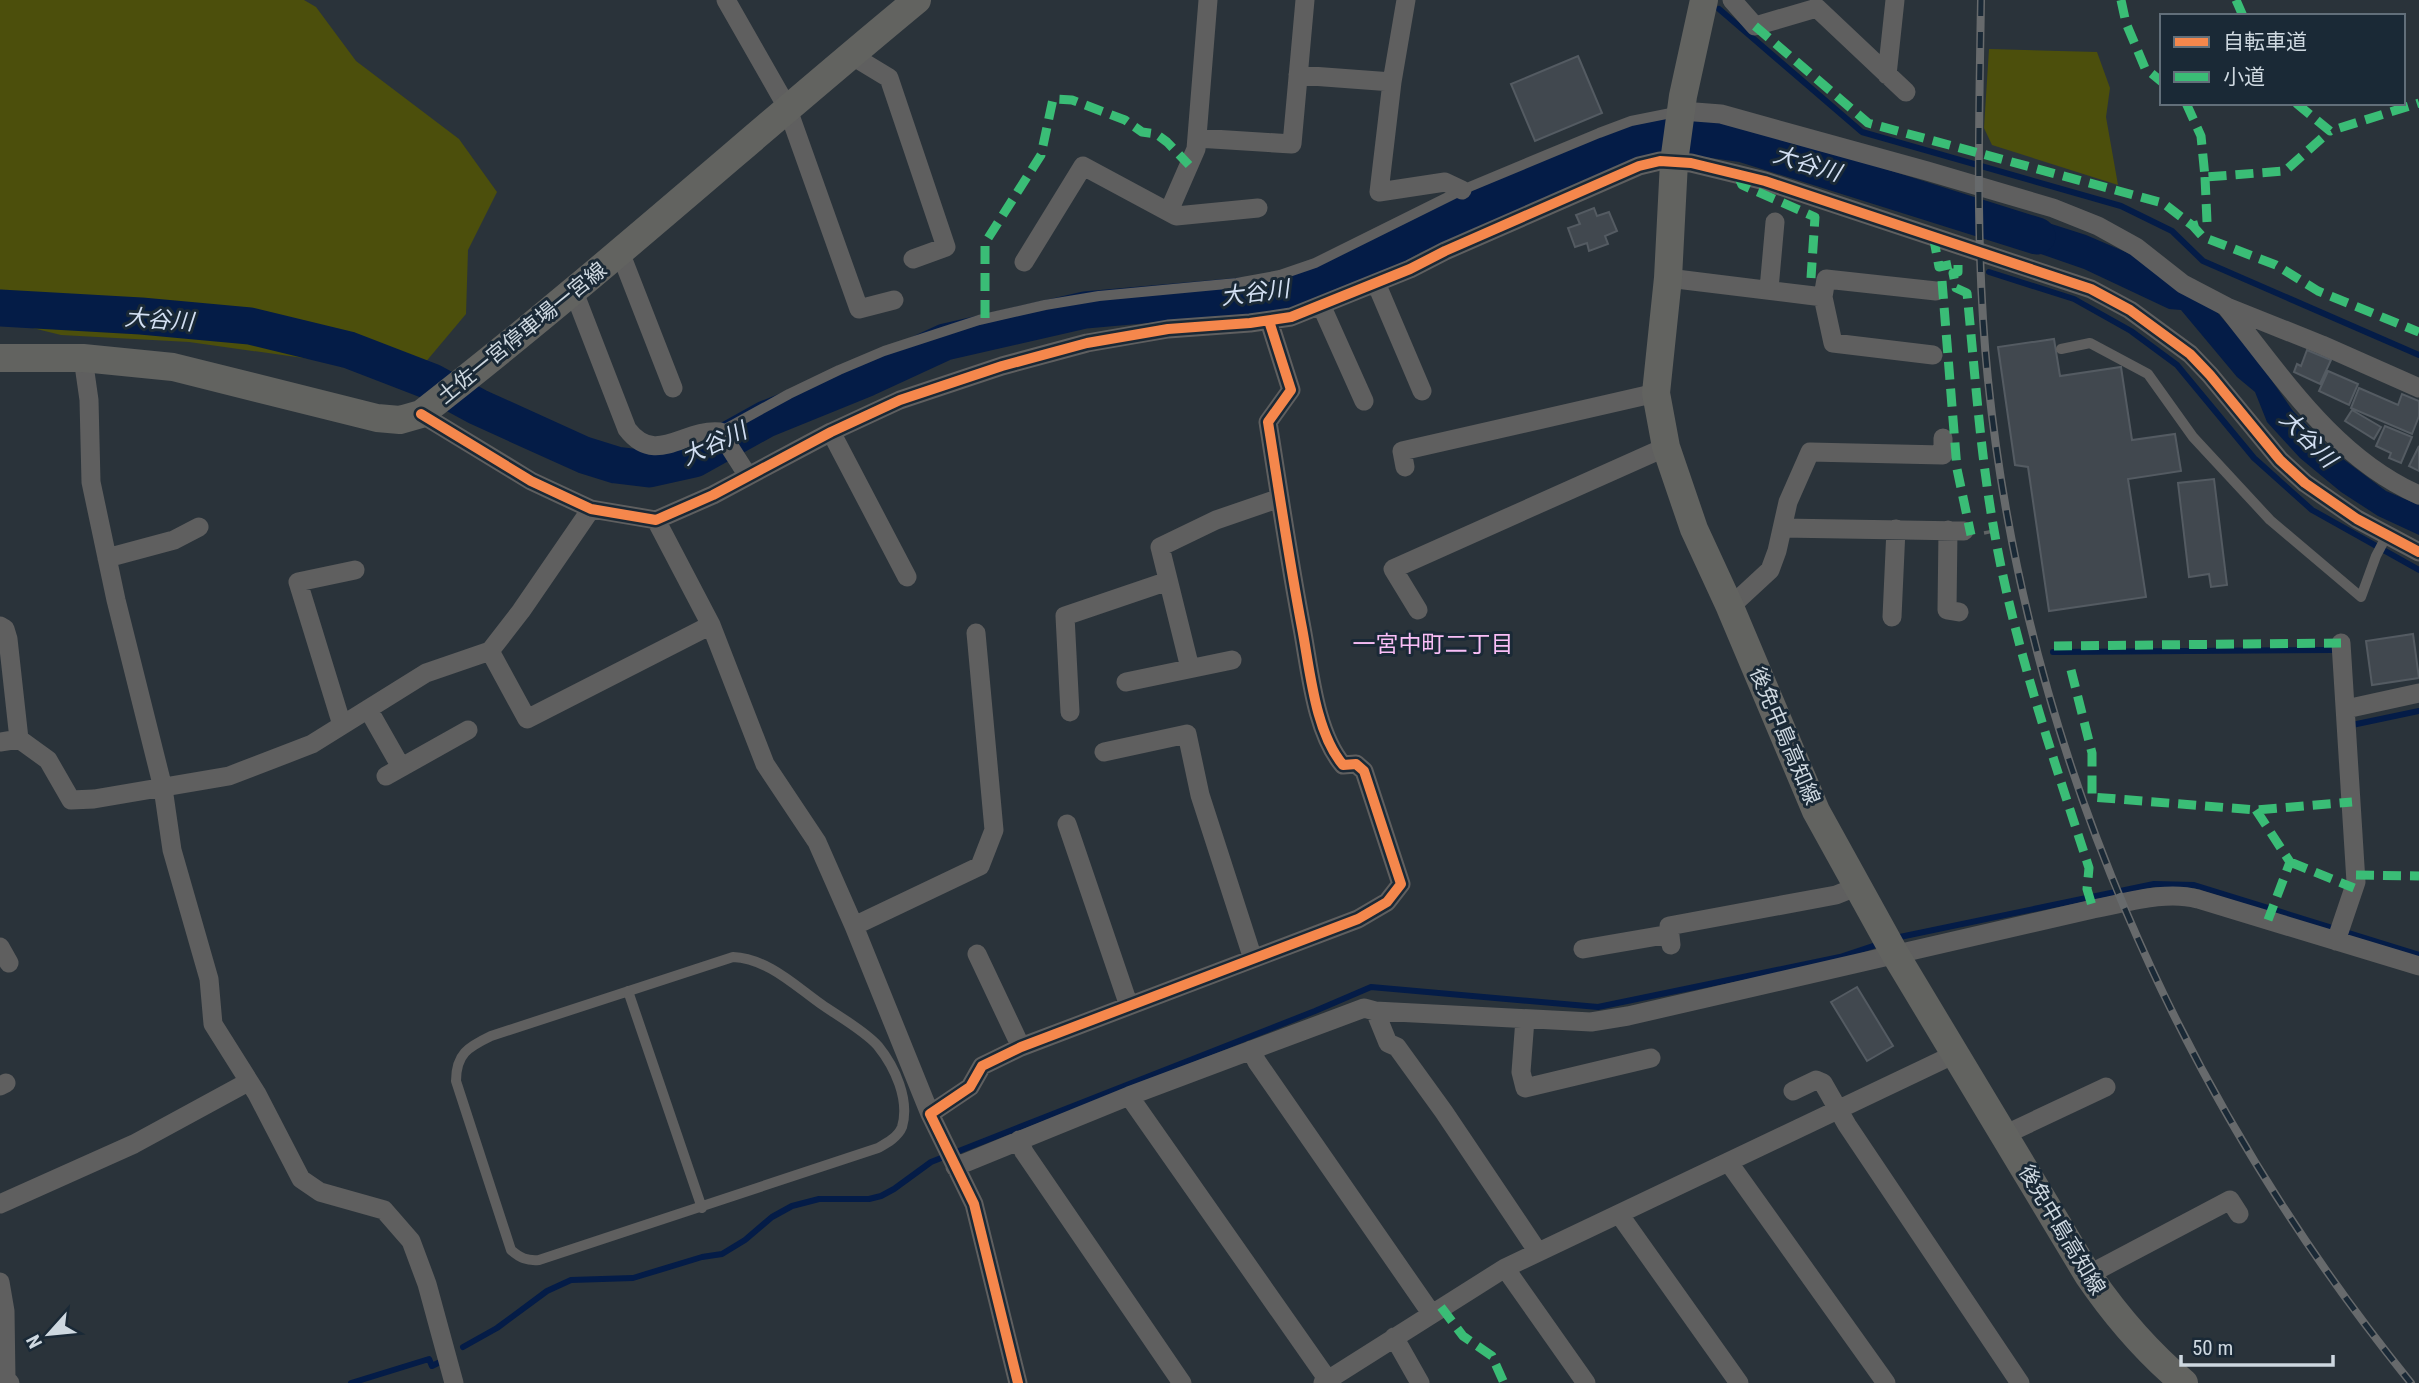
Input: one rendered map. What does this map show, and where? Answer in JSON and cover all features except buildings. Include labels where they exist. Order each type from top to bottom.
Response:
[{"type":"main road","name":"土佐一宮停車場一宮線","points":[[0,358],[83,358],[173,367],[377,418],[400,420],[422,414],[574,292],[787,107],[917,0]]},
{"type":"main road","name":"後免中島高知線","points":[[1704,0],[1683,96],[1674,156],[1668,278],[1656,393],[1666,447],[1694,529],[1816,811],[1856,887],[2088,1275],[2116,1316],[2159,1362],[2184,1383]]},
{"type":"street","points":[[726,0],[787,107],[859,309],[894,300]]},
{"type":"street","points":[[1169,211],[1196,149],[1208,0]]},
{"type":"street","points":[[1197,138],[1292,144],[1305,0]]},
{"type":"street","points":[[1406,0],[1392,82],[1379,192],[1445,182],[1462,190]]},
{"type":"street","points":[[1732,0],[1755,26],[1817,8],[1906,92]]},
{"type":"street","points":[[1887,75],[1895,0]]},
{"type":"street","points":[[851,55],[889,78],[946,247],[913,259]]},
{"type":"street","points":[[1298,75],[1392,82]]},
{"type":"street","points":[[1682,111],[1721,114],[2053,208],[2098,226],[2136,247],[2183,284],[2227,307],[2419,388]]},
{"type":"street","points":[[422,414],[531,481],[591,509],[656,520],[713,495],[831,432],[900,400],[1002,366],[1087,342],[1168,329],[1292,317],[1376,283],[1605,180],[1674,156],[1691,163],[1765,181],[2091,289],[2130,310],[2173,340],[2210,375],[2280,460],[2305,483],[2357,519],[2419,552]]},
{"type":"street","points":[[1024,262],[1083,166],[1175,216],[1258,208]]},
{"type":"street","points":[[1769,289],[1775,222]]},
{"type":"street","points":[[620,252],[673,388]]},
{"type":"street","points":[[1668,278],[1823,296]]},
{"type":"street","points":[[1933,355],[1833,343],[1823,296],[1826,279],[1936,291]]},
{"type":"street","points":[[1376,283],[1422,391]]},
{"type":"street","points":[[574,292],[627,429],[636,441],[649,446],[664,446],[708,431],[720,432],[748,476]]},
{"type":"street","points":[[1321,305],[1364,401]]},
{"type":"street","points":[[2227,307],[2329,433],[2366,464],[2399,486],[2419,495]]},
{"type":"street","points":[[930,1114],[970,1087],[982,1066],[1021,1047],[1359,919],[1387,902],[1401,884],[1364,771],[1356,764],[1343,765],[1334,753],[1316,701],[1268,422],[1291,390],[1269,321]]},
{"type":"street","points":[[2258,347],[2267,323]]},
{"type":"street","points":[[83,358],[89,400],[91,482],[163,788],[172,850],[209,979],[213,1024],[257,1094],[301,1180],[320,1192],[384,1210],[411,1241],[427,1284],[454,1383]]},
{"type":"street","points":[[1405,467],[1402,451],[1656,393]]},
{"type":"street","points":[[831,432],[907,577]]},
{"type":"street","points":[[1730,607],[1770,570],[1788,502],[1810,452],[1943,455],[1943,438]]},
{"type":"street","points":[[1418,610],[1393,569],[1666,447]]},
{"type":"street","points":[[1190,668],[1160,547],[1216,520],[1280,498]]},
{"type":"street","points":[[0,626],[5,629],[8,639],[10,741],[48,760],[71,800],[94,799],[229,776],[312,744],[426,673],[490,651],[591,509]]},
{"type":"street","points":[[656,520],[712,625],[765,764],[817,842],[930,1114],[974,1204],[1018,1383]]},
{"type":"street","points":[[107,558],[174,540],[200,527]]},
{"type":"street","points":[[1782,528],[1956,531],[1947,610],[1959,612]]},
{"type":"street","points":[[1892,617],[1896,529]]},
{"type":"street","points":[[342,725],[298,582],[355,570]]},
{"type":"street","points":[[1070,712],[1065,615],[1168,581]]},
{"type":"street","points":[[490,651],[527,719],[712,625]]},
{"type":"street","points":[[854,926],[980,866],[994,830],[975,633]]},
{"type":"street","points":[[2336,941],[2356,882],[2341,643]]},
{"type":"street","points":[[1126,682],[1231,660]]},
{"type":"street","points":[[2346,709],[2419,693]]},
{"type":"street","points":[[368,709],[393,772],[468,730]]},
{"type":"street","points":[[1104,752],[1187,734],[1200,795],[1253,959]]},
{"type":"street","points":[[1068,824],[1129,1006]]},
{"type":"street","points":[[1583,949],[1671,939],[1669,926],[1836,895],[1856,887]]},
{"type":"street","points":[[951,1159],[1019,1140],[1364,1008],[1591,1022],[1628,1016],[1890,945],[2169,896],[2185,895],[2419,967]]},
{"type":"street","points":[[977,954],[1021,1047]]},
{"type":"street","points":[[1376,1010],[1388,1043],[1397,1047],[1444,1112],[1538,1252]]},
{"type":"street","points":[[1525,1019],[1521,1072],[1525,1088],[1651,1058]]},
{"type":"street","points":[[1251,1050],[1431,1313]]},
{"type":"street","points":[[1129,1096],[1325,1381],[1505,1268],[1955,1054]]},
{"type":"street","points":[[1793,1091],[1816,1080],[1823,1083],[1847,1125],[2021,1383]]},
{"type":"street","points":[[0,1204],[134,1144],[247,1082]]},
{"type":"street","points":[[2004,1135],[2106,1087]]},
{"type":"street","points":[[1019,1140],[1024,1152],[1182,1383]]},
{"type":"street","points":[[1729,1163],[1886,1383]]},
{"type":"street","points":[[2088,1275],[2230,1200],[2239,1214]]},
{"type":"street","points":[[1619,1214],[1739,1383]]},
{"type":"street","points":[[1505,1268],[1586,1383]]},
{"type":"street","points":[[0,1282],[5,1311],[6,1379],[10,1383]]},
{"type":"street","points":[[1394,1337],[1420,1383]]},
{"type":"lane","points":[[720,432],[839,370],[926,336],[979,320],[1045,304],[1237,283],[1280,275],[1314,263],[1462,190],[1631,121],[1682,111]]},
{"type":"lane","points":[[2061,349],[2090,343],[2148,374],[2193,437],[2270,520],[2361,597],[2387,535]]},
{"type":"lane","points":[[733,957],[749,958],[770,966],[877,1045],[896,1075],[903,1095],[901,1128],[892,1139],[878,1148],[702,1208],[539,1260],[528,1261],[511,1250],[456,1081],[456,1067],[464,1052],[491,1036],[628,990],[733,957]]},
{"type":"lane","points":[[628,990],[702,1208]]},
{"type":"shaded area","points":[[0,0],[304,0],[316,7],[356,61],[459,139],[497,192],[468,250],[466,314],[424,364],[360,366],[189,342],[61,335],[0,320]]},
{"type":"shaded area","points":[[1989,49],[2097,52],[2110,88],[2106,117],[2118,185],[1992,145],[1984,128]]},
{"type":"water","points":[[1989,204],[2086,235],[2149,262],[2217,312],[2254,355],[2293,411],[2331,450],[2386,491],[2419,505],[2419,535],[2378,516],[2341,492],[2300,458],[2267,422],[2255,392],[2237,377],[2181,310],[2169,309],[2084,269],[1989,236]]},
{"type":"waterway","points":[[1719,9],[1862,132],[2121,206],[2172,231],[2203,261],[2419,355]]},
{"type":"waterway","name":"大谷川","points":[[0,308],[141,316],[250,326],[349,350],[432,382],[478,407],[584,455],[616,465],[649,469],[694,459],[766,419],[867,378],[945,342],[1085,310],[1287,292],[1303,287],[1351,268],[1412,236],[1637,141],[1666,133],[1744,144],[2037,236]]},
{"type":"waterway","points":[[1989,272],[2074,299],[2131,331],[2177,365],[2254,458],[2312,510],[2419,570]]},
{"type":"waterway","points":[[2053,652],[2333,650]]},
{"type":"waterway","points":[[2353,729],[2352,725],[2419,711]]},
{"type":"waterway","points":[[1895,938],[2154,884],[2194,885],[2419,955]]},
{"type":"waterway","points":[[463,1347],[497,1328],[547,1291],[571,1280],[633,1278],[702,1257],[722,1254],[745,1240],[772,1217],[792,1206],[819,1199],[869,1199],[881,1196],[931,1162],[1371,987],[1598,1007],[1840,957],[1882,943]]},
{"type":"waterway","points":[[351,1383],[429,1359],[432,1366],[438,1363]]},
{"type":"railway","points":[[1981,0],[1980,238],[1988,380],[2008,518],[2037,652],[2077,784],[2126,912],[2185,1037],[2252,1157],[2327,1272],[2411,1383]]},
{"type":"marked path","points":[[2121,0],[2126,23],[2145,68],[2160,80]]},
{"type":"marked path","points":[[2236,0],[2242,14]]},
{"type":"marked path","points":[[1755,26],[1868,123],[2163,203],[2193,226]]},
{"type":"marked path","points":[[985,318],[985,243],[1041,155],[1053,99],[1072,100],[1125,120],[1142,132],[1156,134],[1189,165]]},
{"type":"marked path","points":[[2298,105],[2330,131],[2419,103]]},
{"type":"marked path","points":[[2187,105],[2201,136],[2205,177],[2285,171],[2330,131]]},
{"type":"marked path","points":[[1738,176],[1742,185],[1815,217],[1811,278]]},
{"type":"marked path","points":[[2205,177],[2207,222],[2193,226],[2203,237],[2276,265],[2318,291],[2419,332]]},
{"type":"marked path","points":[[1933,235],[1939,267],[1958,263],[1958,272],[1953,273],[1956,288],[1967,293],[1985,471],[2002,573],[2036,701],[2089,868],[2087,889],[2093,909]]},
{"type":"marked path","points":[[1942,281],[1957,469],[1971,535]]},
{"type":"marked path","points":[[2054,646],[2341,643]]},
{"type":"marked path","points":[[2071,670],[2092,753],[2092,797],[2256,810],[2352,802]]},
{"type":"marked path","points":[[2256,810],[2290,862],[2268,920]]},
{"type":"marked path","points":[[2290,862],[2354,888]]},
{"type":"marked path","points":[[2356,875],[2419,876]]},
{"type":"marked path","points":[[1441,1307],[1463,1336],[1492,1356],[1504,1383]]},
{"type":"cycle path","points":[[421,414],[531,481],[591,509],[656,520],[713,495],[831,432],[900,400],[1002,366],[1087,343],[1168,329],[1291,317],[1410,269],[1639,166],[1660,161],[1691,163],[1765,181],[2091,289],[2130,310],[2190,354],[2280,460],[2305,483],[2357,519],[2419,552]]},
{"type":"cycle path","points":[[1018,1383],[974,1204],[930,1114],[970,1087],[982,1066],[1021,1047],[1358,919],[1387,902],[1401,884],[1364,771],[1356,764],[1343,765],[1326,736],[1315,700],[1268,422],[1291,390],[1269,321]]},
{"type":"district","name":"一宮中町二丁目","points":[[1433,644]]}]
